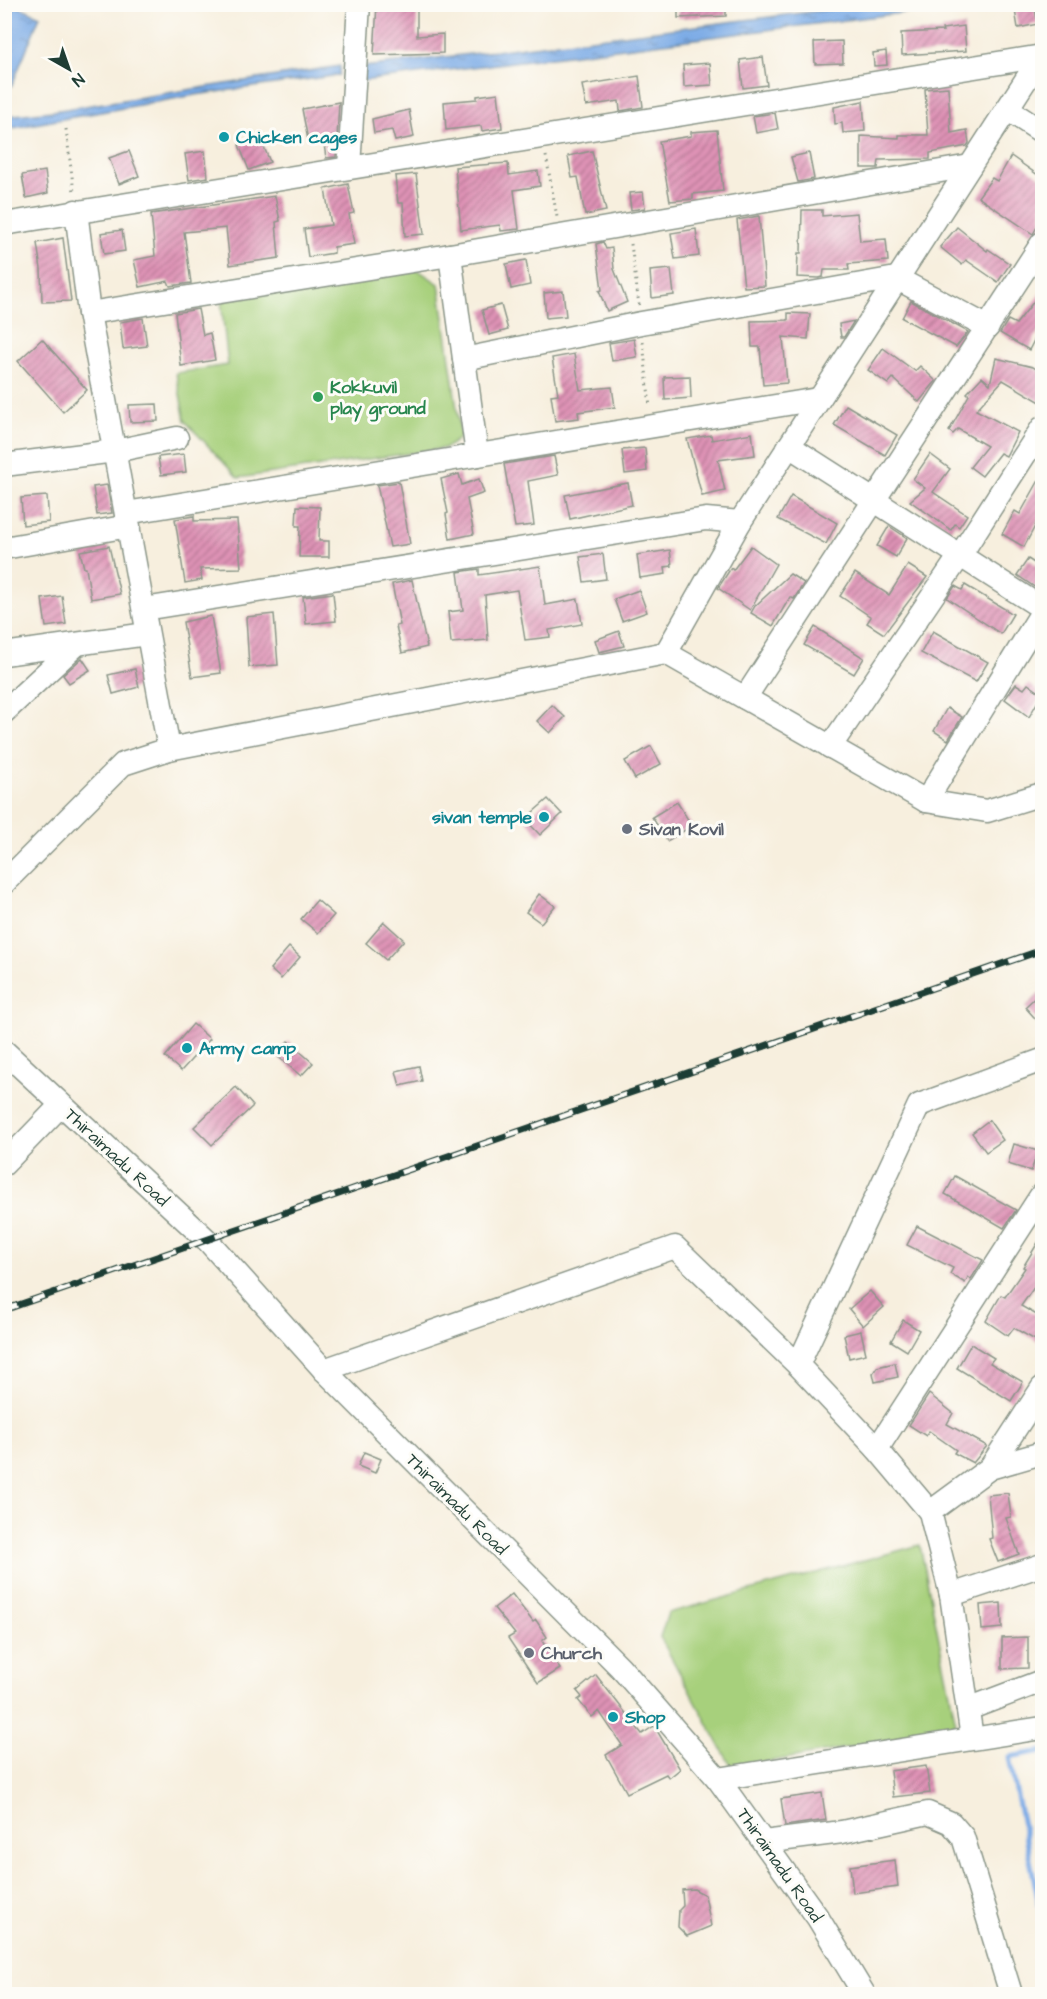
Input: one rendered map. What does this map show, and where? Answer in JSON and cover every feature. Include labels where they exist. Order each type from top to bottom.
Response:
[{"type":"street","points":[[349,166],[359,4]]},
{"type":"street","points":[[666,653],[740,522],[1042,55]]},
{"type":"street","points":[[4,224],[349,166],[1042,55]]},
{"type":"street","points":[[1007,109],[1042,132]]},
{"type":"street","points":[[89,313],[450,255],[970,166]]},
{"type":"street","points":[[76,212],[89,313],[169,749]]},
{"type":"street","points":[[745,698],[1042,243]]},
{"type":"street","points":[[450,255],[477,455]]},
{"type":"street","points":[[464,359],[641,323],[896,278],[988,327]]},
{"type":"street","points":[[4,548],[127,519],[477,455],[818,399]]},
{"type":"street","points":[[830,747],[960,557],[1042,428]]},
{"type":"street","points":[[4,465],[114,451],[177,438]]},
{"type":"street","points":[[789,446],[1042,610],[926,801]]},
{"type":"street","points":[[144,609],[706,519],[740,522]]},
{"type":"street","points":[[4,654],[147,634]]},
{"type":"street","points":[[6,708],[76,645]]},
{"type":"street","points":[[4,883],[123,764],[169,749],[666,653],[926,801],[987,811],[1042,794]]},
{"type":"street","points":[[798,1365],[919,1105],[1042,1060]]},
{"type":"street","name":"Thiraimadu Road","points":[[9,1064],[61,1105],[208,1241],[324,1370],[620,1667],[718,1779],[818,1918],[864,1995]]},
{"type":"street","points":[[4,1164],[61,1105]]},
{"type":"street","points":[[877,1449],[1042,1194]]},
{"type":"street","points":[[324,1370],[675,1247],[798,1365],[877,1449],[930,1512],[951,1595],[972,1738]]},
{"type":"street","points":[[990,1468],[1042,1388]]},
{"type":"street","points":[[930,1512],[990,1468],[1042,1453]]},
{"type":"street","points":[[951,1595],[1042,1565]]},
{"type":"street","points":[[968,1709],[1042,1681]]},
{"type":"street","points":[[718,1779],[1042,1728]]},
{"type":"street","points":[[764,1842],[842,1832],[928,1813],[951,1823],[963,1837],[1011,1995]]},
{"type":"path","points":[[66,129],[76,212]]},
{"type":"path","points":[[543,136],[561,236]]},
{"type":"green space","name":"Kokkuvil play ground","points":[[418,270],[439,284],[461,437],[446,448],[238,478],[185,421],[176,373],[228,365],[221,300]]},
{"type":"green space","points":[[920,1545],[956,1724],[938,1732],[732,1768],[660,1637],[668,1613]]},
{"type":"water","points":[[15,5],[40,16],[12,85],[5,91],[5,32]]},
{"type":"water","points":[[867,5],[965,5],[363,81],[364,67]]},
{"type":"water","points":[[340,66],[339,75],[195,95],[13,128],[5,127],[5,116],[53,111]]},
{"type":"building","points":[[377,4],[417,4],[417,36],[443,34],[443,53],[374,55]]},
{"type":"building","points":[[726,4],[726,16],[678,18],[678,5]]},
{"type":"building","points":[[1014,4],[1034,4],[1038,24],[1018,28]]},
{"type":"building","points":[[964,26],[966,51],[902,55],[901,33],[943,31],[942,29]]},
{"type":"building","points":[[842,41],[843,63],[815,64],[814,42]]},
{"type":"building","points":[[886,51],[887,65],[874,66],[873,53]]},
{"type":"building","points":[[763,57],[767,85],[743,88],[740,60]]},
{"type":"building","points":[[710,63],[712,85],[684,87],[683,65]]},
{"type":"building","points":[[639,76],[643,107],[620,111],[619,101],[586,106],[582,85]]},
{"type":"building","points":[[948,87],[951,133],[967,130],[969,143],[967,146],[930,153],[930,159],[879,160],[878,168],[861,168],[861,136],[899,138],[899,135],[928,135],[925,89]]},
{"type":"building","points":[[498,93],[502,128],[482,131],[481,126],[446,130],[444,102],[477,99],[477,96]]},
{"type":"building","points":[[863,101],[865,131],[843,133],[842,123],[835,124],[834,107]]},
{"type":"building","points":[[339,102],[336,157],[326,158],[323,137],[308,140],[302,109]]},
{"type":"building","points":[[409,110],[414,137],[395,141],[392,130],[374,133],[372,119]]},
{"type":"building","points":[[775,113],[778,129],[756,133],[753,116]]},
{"type":"building","points":[[717,130],[723,191],[693,194],[693,199],[670,201],[659,141],[691,136],[691,132]]},
{"type":"building","points":[[260,137],[270,162],[249,170],[239,145]]},
{"type":"building","points":[[129,151],[139,176],[119,184],[109,158]]},
{"type":"building","points":[[205,151],[208,177],[189,180],[185,154]]},
{"type":"building","points":[[592,151],[606,211],[585,215],[578,177],[572,178],[568,156]]},
{"type":"building","points":[[809,153],[814,179],[798,182],[791,157]]},
{"type":"building","points":[[1011,156],[1042,178],[1042,230],[1037,227],[1033,234],[978,197],[992,178],[997,181]]},
{"type":"building","points":[[508,163],[509,175],[538,171],[540,186],[514,190],[519,229],[501,231],[500,225],[461,230],[455,167]]},
{"type":"building","points":[[45,171],[48,193],[26,198],[22,175]]},
{"type":"building","points":[[416,174],[424,234],[405,236],[403,203],[398,203],[395,176]]},
{"type":"building","points":[[348,184],[354,213],[349,214],[354,244],[334,247],[334,253],[308,257],[304,229],[331,225],[325,189]]},
{"type":"building","points":[[643,192],[645,208],[631,210],[629,193]]},
{"type":"building","points":[[275,196],[280,221],[276,222],[279,258],[230,265],[226,228],[184,232],[191,283],[170,286],[168,281],[140,287],[134,260],[155,256],[151,214]]},
{"type":"building","points":[[802,210],[822,210],[822,216],[857,213],[860,241],[886,239],[888,261],[848,264],[849,270],[824,270],[823,277],[819,278],[797,277],[798,253],[801,253]]},
{"type":"building","points":[[759,216],[765,286],[744,287],[737,220]]},
{"type":"building","points":[[957,227],[987,251],[988,249],[1010,264],[998,282],[966,260],[962,265],[940,247]]},
{"type":"building","points":[[696,229],[699,256],[675,259],[671,233]]},
{"type":"building","points":[[122,230],[125,251],[104,254],[101,233]]},
{"type":"building","points":[[63,238],[71,301],[42,302],[37,243]]},
{"type":"building","points":[[603,242],[606,249],[612,248],[614,269],[627,302],[607,311],[599,291],[602,290],[596,244]]},
{"type":"building","points":[[526,260],[530,285],[511,289],[506,264]]},
{"type":"building","points":[[671,269],[674,295],[652,298],[650,271]]},
{"type":"building","points":[[563,291],[566,316],[546,318],[544,293]]},
{"type":"building","points":[[1042,291],[1042,325],[1029,350],[1000,333],[1008,320],[1016,324]]},
{"type":"building","points":[[911,301],[968,332],[956,347],[902,318]]},
{"type":"building","points":[[501,305],[508,330],[489,335],[482,310]]},
{"type":"building","points":[[198,309],[203,335],[210,333],[215,360],[181,366],[175,313]]},
{"type":"building","points":[[788,313],[810,314],[808,339],[783,337],[787,383],[763,385],[760,347],[752,347],[751,321],[788,320]]},
{"type":"building","points":[[143,318],[147,346],[123,349],[120,322]]},
{"type":"building","points":[[854,321],[844,337],[841,337],[839,324]]},
{"type":"building","points":[[42,339],[87,390],[63,412],[18,361]]},
{"type":"building","points":[[634,339],[637,357],[612,361],[609,343]]},
{"type":"building","points":[[883,348],[915,371],[920,366],[936,381],[919,402],[893,378],[888,384],[868,370]]},
{"type":"building","points":[[574,354],[580,390],[612,387],[615,407],[578,412],[579,418],[555,421],[551,395],[558,394],[552,358]]},
{"type":"building","points":[[996,358],[1033,367],[1042,373],[1042,403],[1003,380],[976,410],[1018,432],[1006,456],[1000,453],[982,476],[970,467],[987,446],[958,429],[953,434],[949,431],[969,395],[967,393],[982,377],[990,384]]},
{"type":"building","points":[[690,376],[691,398],[665,400],[664,377]]},
{"type":"building","points":[[157,404],[158,421],[130,422],[129,405]]},
{"type":"building","points":[[846,405],[897,435],[885,455],[834,425]]},
{"type":"building","points":[[752,433],[755,455],[718,460],[725,491],[702,496],[687,439],[711,435],[712,440]]},
{"type":"building","points":[[645,448],[647,471],[625,474],[622,450]]},
{"type":"building","points":[[184,454],[186,472],[161,475],[158,457]]},
{"type":"building","points":[[930,454],[950,469],[933,492],[967,515],[959,527],[955,524],[951,530],[910,501],[925,488],[913,479]]},
{"type":"building","points":[[554,456],[558,475],[528,481],[534,525],[515,527],[504,464]]},
{"type":"building","points":[[459,474],[462,485],[479,479],[484,493],[467,499],[474,534],[450,539],[446,514],[448,513],[441,479]]},
{"type":"building","points":[[1042,475],[1042,513],[1024,547],[1002,534],[1015,511],[1020,514]]},
{"type":"building","points":[[399,482],[410,544],[390,547],[377,485]]},
{"type":"building","points":[[628,483],[632,505],[570,519],[565,495]]},
{"type":"building","points":[[107,485],[112,513],[97,515],[93,487]]},
{"type":"building","points":[[47,496],[49,522],[23,525],[21,498]]},
{"type":"building","points":[[791,496],[837,523],[826,544],[778,519]]},
{"type":"building","points":[[297,506],[320,507],[319,541],[329,541],[329,557],[299,557],[300,526],[296,526]]},
{"type":"building","points":[[194,516],[194,521],[237,520],[241,568],[200,569],[202,580],[185,583],[175,519]]},
{"type":"building","points":[[889,526],[907,538],[896,557],[877,546]]},
{"type":"building","points":[[109,546],[120,594],[91,599],[86,568],[84,568],[80,551]]},
{"type":"building","points":[[751,546],[776,564],[750,610],[718,588],[731,568],[733,570]]},
{"type":"building","points":[[670,550],[672,566],[665,567],[666,574],[640,578],[637,555]]},
{"type":"building","points":[[603,554],[606,579],[584,582],[580,557]]},
{"type":"building","points":[[1028,559],[1042,568],[1042,579],[1036,588],[1017,575]]},
{"type":"building","points":[[908,565],[927,577],[884,634],[867,623],[871,617],[840,596],[855,573],[889,595]]},
{"type":"building","points":[[540,566],[545,605],[578,599],[582,624],[549,630],[550,637],[525,640],[517,590],[485,595],[488,640],[451,643],[448,612],[463,610],[458,572],[479,569],[479,575]]},
{"type":"building","points":[[790,574],[804,583],[794,599],[790,597],[773,626],[751,613],[755,606]]},
{"type":"building","points":[[412,580],[427,647],[402,653],[396,626],[400,625],[392,584]]},
{"type":"building","points":[[965,585],[1013,614],[1001,634],[947,598],[955,586],[962,590]]},
{"type":"building","points":[[639,590],[647,612],[622,621],[614,599]]},
{"type":"building","points":[[333,593],[336,621],[306,624],[303,597]]},
{"type":"building","points":[[62,596],[66,624],[46,627],[42,599]]},
{"type":"building","points":[[274,614],[278,665],[249,667],[246,617]]},
{"type":"building","points":[[211,616],[221,673],[192,677],[183,622]]},
{"type":"building","points":[[815,627],[864,658],[854,674],[804,645]]},
{"type":"building","points":[[619,631],[624,646],[599,652],[595,640]]},
{"type":"building","points":[[933,631],[988,662],[976,682],[921,653]]},
{"type":"building","points":[[82,658],[90,670],[69,683],[63,675]]},
{"type":"building","points":[[135,669],[139,687],[113,694],[108,675]]},
{"type":"building","points":[[1016,684],[1024,689],[1028,684],[1042,694],[1029,717],[1005,699]]},
{"type":"building","points":[[552,705],[565,717],[550,733],[537,721]]},
{"type":"building","points":[[947,708],[962,717],[948,740],[934,731]]},
{"type":"building","points":[[651,746],[661,764],[635,779],[625,761]]},
{"type":"building","name":"sivan temple","points":[[548,799],[562,814],[540,835],[525,819]]},
{"type":"building","points":[[677,802],[692,826],[667,841],[652,817]]},
{"type":"building","points":[[539,894],[555,906],[541,923],[526,912]]},
{"type":"building","points":[[317,900],[334,915],[318,933],[301,919]]},
{"type":"building","points":[[384,922],[404,940],[386,960],[366,943]]},
{"type":"building","points":[[289,947],[300,957],[281,979],[270,969]]},
{"type":"building","points":[[1042,991],[1042,1026],[1025,1007]]},
{"type":"building","name":"Army camp","points":[[193,1024],[210,1039],[181,1071],[165,1057]]},
{"type":"building","name":"Army camp","points":[[288,1041],[313,1063],[301,1076],[276,1055]]},
{"type":"building","points":[[419,1066],[422,1081],[400,1086],[396,1071]]},
{"type":"building","points":[[236,1087],[253,1106],[212,1145],[194,1127]]},
{"type":"building","points":[[989,1120],[1003,1140],[986,1152],[972,1133]]},
{"type":"building","points":[[1014,1144],[1038,1151],[1031,1171],[1008,1164]]},
{"type":"building","points":[[955,1176],[1016,1210],[1004,1228],[945,1194]]},
{"type":"building","points":[[917,1226],[983,1260],[971,1279],[968,1277],[965,1283],[950,1274],[953,1268],[907,1245]]},
{"type":"building","points":[[1042,1236],[1042,1276],[1021,1306],[1042,1318],[1042,1344],[1014,1328],[1008,1336],[986,1321],[1001,1295],[1005,1297],[1025,1268],[1023,1267]]},
{"type":"building","points":[[870,1291],[884,1307],[863,1326],[849,1309]]},
{"type":"building","points":[[903,1320],[919,1330],[907,1351],[891,1341]]},
{"type":"building","points":[[861,1331],[866,1354],[849,1358],[844,1335]]},
{"type":"building","points":[[971,1344],[994,1358],[990,1363],[1023,1382],[1011,1401],[957,1368]]},
{"type":"building","points":[[895,1363],[898,1377],[875,1382],[873,1373],[877,1367]]},
{"type":"building","points":[[929,1394],[953,1413],[947,1424],[987,1446],[973,1463],[954,1453],[956,1450],[929,1431],[926,1436],[909,1425]]},
{"type":"building","points":[[364,1452],[381,1459],[375,1473],[358,1466]]},
{"type":"building","points":[[1008,1493],[1011,1517],[1006,1518],[1019,1554],[998,1562],[989,1539],[992,1538],[988,1495]]},
{"type":"building","points":[[512,1594],[533,1622],[536,1620],[547,1637],[542,1641],[560,1669],[538,1683],[508,1638],[515,1634],[494,1608]]},
{"type":"building","points":[[1001,1603],[1002,1628],[982,1630],[980,1605]]},
{"type":"building","points":[[1028,1637],[1028,1668],[1002,1669],[1002,1638]]},
{"type":"building","points":[[596,1675],[642,1734],[654,1726],[680,1769],[669,1778],[666,1774],[627,1793],[606,1755],[622,1745],[599,1711],[592,1717],[578,1700],[582,1697],[577,1691]]},
{"type":"building","points":[[926,1766],[930,1793],[893,1797],[890,1771]]},
{"type":"building","points":[[822,1793],[826,1820],[785,1826],[781,1799]]},
{"type":"building","points":[[895,1860],[898,1887],[853,1893],[850,1866]]},
{"type":"building","points":[[694,1889],[705,1895],[711,1926],[687,1936],[678,1927],[679,1910],[683,1906],[682,1890]]},
{"type":"waterway","points":[[1042,1751],[1009,1757],[1042,1918]]},
{"type":"railway","points":[[4,1310],[1042,950]]},
{"type":"place","name":"Chicken cages","points":[[224,137]]},
{"type":"place","name":"Kokkuvil play ground","points":[[318,397]]},
{"type":"place","name":"sivan temple","points":[[544,817]]},
{"type":"place","name":"Sivan Kovil","points":[[627,829]]},
{"type":"place","name":"Army camp","points":[[187,1048]]},
{"type":"place","name":"Church","points":[[529,1653]]},
{"type":"place","name":"Shop","points":[[613,1717]]}]
